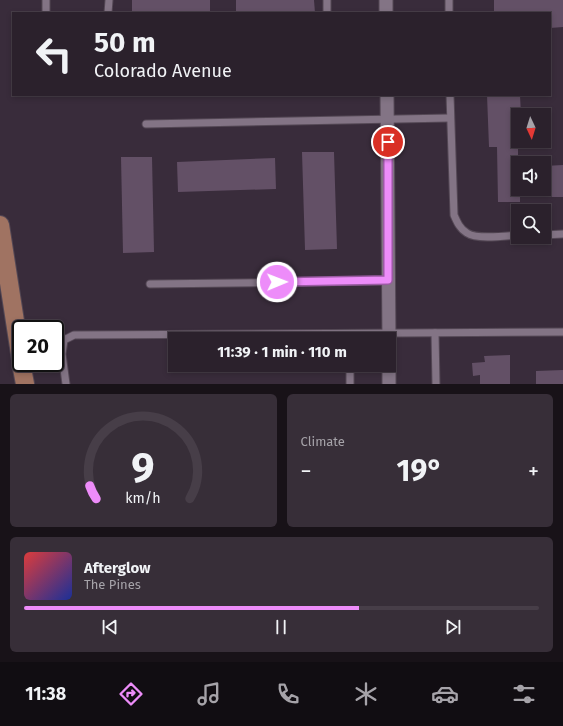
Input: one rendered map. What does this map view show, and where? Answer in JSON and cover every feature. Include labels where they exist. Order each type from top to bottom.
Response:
[{"type":"street","points":[[386,0],[386,12]]},
{"type":"street","points":[[387,96],[389,332]]},
{"type":"street","points":[[0,225],[15,320]]},
{"type":"street","points":[[23,372],[25,384]]},
{"type":"street","points":[[389,372],[389,384]]},
{"type":"lane","points":[[46,0],[46,12]]},
{"type":"lane","points":[[108,12],[109,0]]},
{"type":"lane","points":[[327,0],[327,12]]},
{"type":"lane","points":[[449,0],[449,12]]},
{"type":"lane","points":[[450,96],[454,215],[458,225],[468,234],[481,236],[511,235]]},
{"type":"lane","points":[[146,124],[450,118]]},
{"type":"lane","points":[[551,235],[563,234]]},
{"type":"lane","points":[[150,284],[388,280]]},
{"type":"lane","points":[[396,336],[435,333],[563,332]]},
{"type":"lane","points":[[435,333],[436,384]]},
{"type":"lane","points":[[66,384],[62,354],[64,340],[74,335],[168,335]]},
{"type":"lane","points":[[350,372],[350,384]]},
{"type":"building","points":[[132,0],[210,0],[210,12],[132,12]]},
{"type":"building","points":[[236,0],[314,0],[315,12],[236,12]]},
{"type":"building","points":[[494,0],[563,0],[563,27],[551,28],[551,12],[494,12]]},
{"type":"building","points":[[487,96],[520,96],[521,108],[511,108],[511,148],[518,148],[518,156],[511,156],[511,196],[520,196],[520,202],[498,202],[497,147],[489,147]]},
{"type":"building","points":[[302,152],[334,152],[337,249],[305,250]]},
{"type":"building","points":[[121,157],[152,157],[154,252],[123,253]]},
{"type":"building","points":[[275,158],[276,189],[178,192],[177,162]]},
{"type":"building","points":[[563,165],[563,197],[544,197],[551,196],[551,166]]},
{"type":"building","points":[[510,355],[510,384],[480,384],[480,375],[473,376],[472,363],[485,362],[484,356]]},
{"type":"building","points":[[563,370],[563,384],[536,384],[536,371]]},
{"type":"route","points":[[277,282],[388,280],[388,142]]}]
